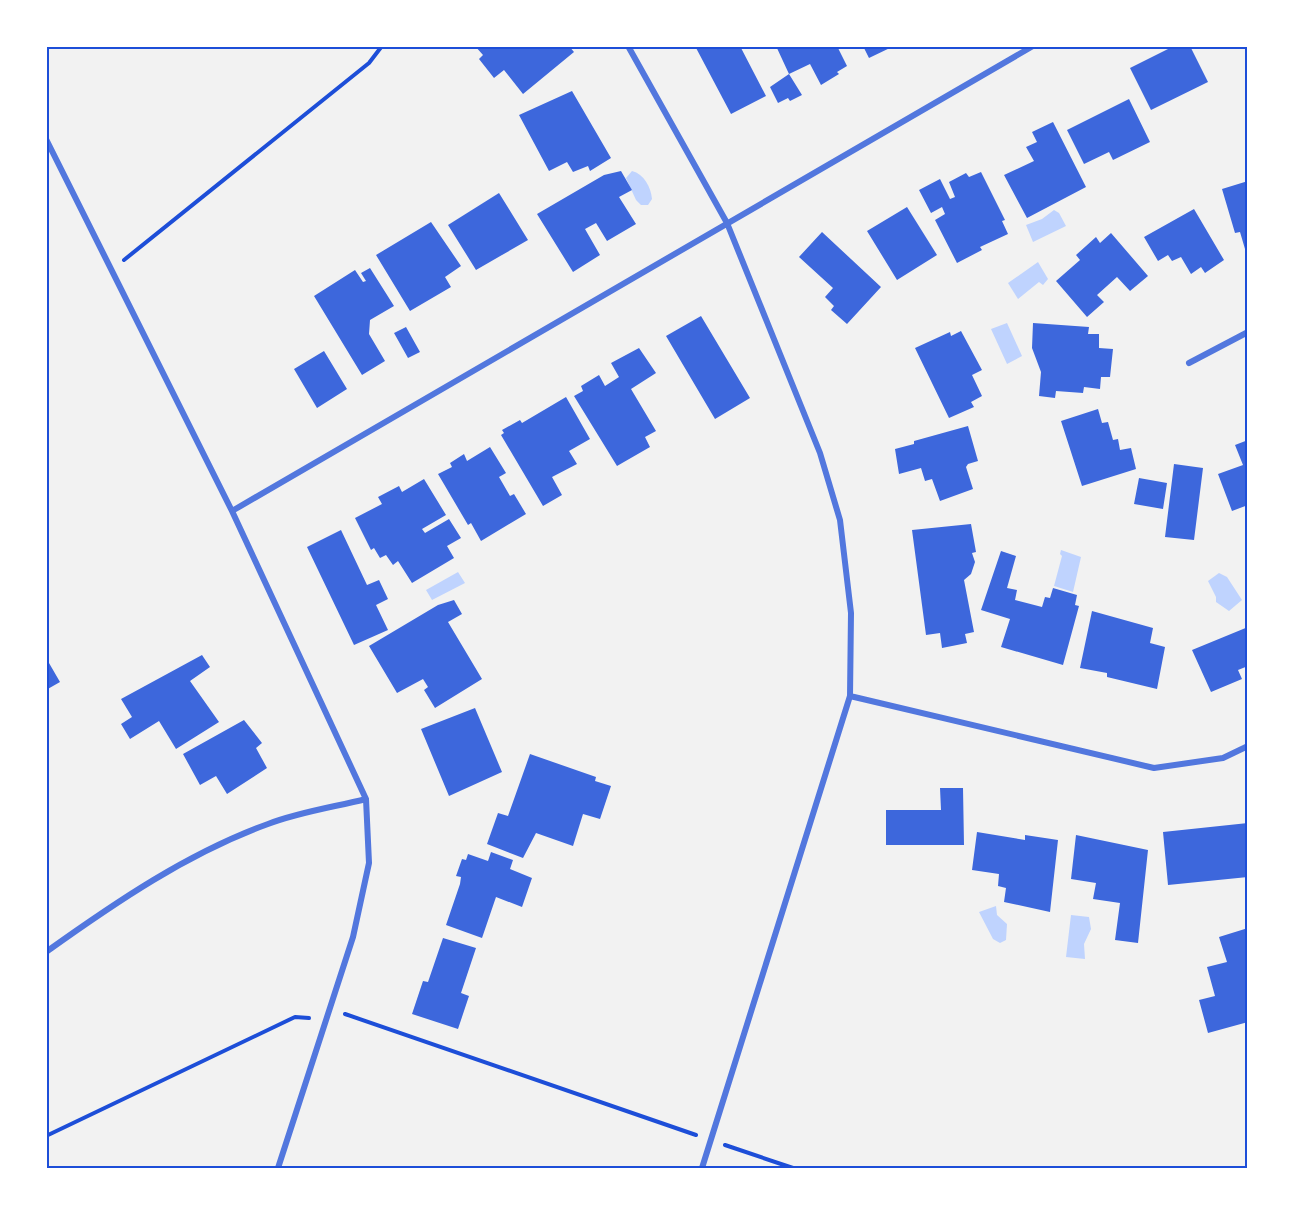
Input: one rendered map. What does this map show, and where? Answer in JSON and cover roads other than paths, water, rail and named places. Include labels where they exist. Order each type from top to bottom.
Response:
[{"type":"street","points":[[628,46],[727,223],[820,453],[840,520],[850,613],[850,696],[702,1168]]},
{"type":"street","points":[[232,511],[1033,46]]},
{"type":"street","points":[[46,139],[232,511],[366,799],[369,863],[353,937],[328,1020],[278,1168]]},
{"type":"street","points":[[1189,363],[1248,332]]},
{"type":"street","points":[[850,696],[1154,768],[1223,758],[1248,746]]},
{"type":"street","points":[[46,952],[164,873],[205,851],[270,823],[366,799]]},
{"type":"water","points":[[632,171],[643,178],[650,190],[652,199],[648,205],[641,205],[636,200],[626,178]]},
{"type":"water","points":[[1054,210],[1059,213],[1066,226],[1033,242],[1026,225],[1042,219]]},
{"type":"water","points":[[1038,262],[1048,279],[1043,285],[1039,282],[1018,299],[1008,283]]},
{"type":"water","points":[[1007,323],[1022,356],[1007,364],[991,329]]},
{"type":"water","points":[[1061,550],[1081,557],[1073,592],[1054,586],[1062,556]]},
{"type":"water","points":[[458,572],[465,583],[432,600],[426,590]]},
{"type":"water","points":[[1219,573],[1227,577],[1242,600],[1229,611],[1216,602],[1208,581]]},
{"type":"water","points":[[996,906],[997,915],[1007,924],[1006,940],[1000,943],[993,939],[979,912]]},
{"type":"water","points":[[1071,915],[1089,917],[1091,929],[1084,944],[1085,959],[1066,957]]}]
